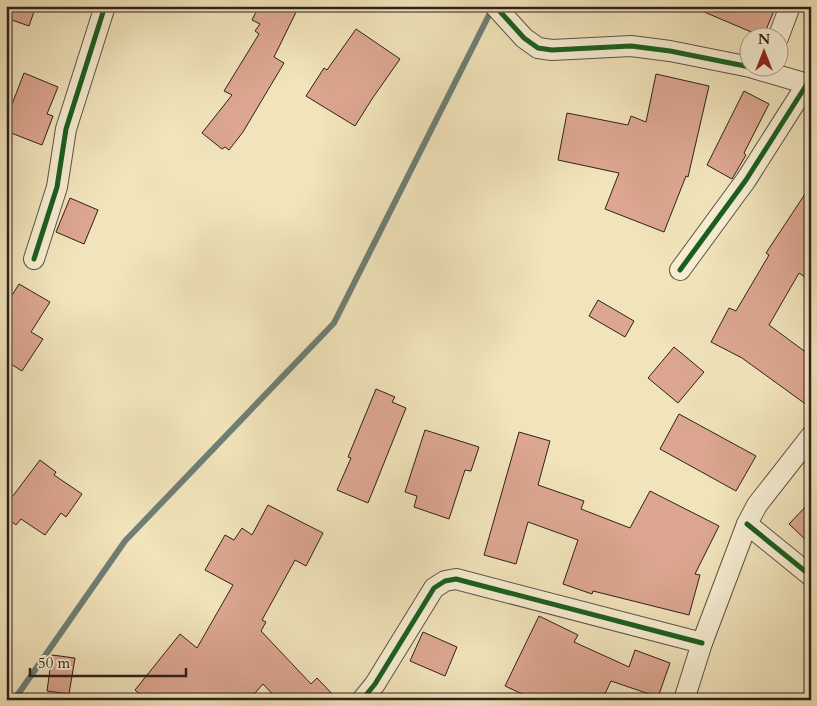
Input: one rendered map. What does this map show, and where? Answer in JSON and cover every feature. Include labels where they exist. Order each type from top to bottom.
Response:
[{"type":"street","points":[[34,259],[57,187],[66,129],[105,6]]},
{"type":"street","points":[[495,6],[524,38],[538,48],[552,50],[631,46],[670,51],[740,65]]},
{"type":"street","points":[[782,28],[790,6]]},
{"type":"street","points":[[680,270],[746,180],[809,85],[788,78]]},
{"type":"street","points":[[684,700],[702,643],[748,524],[758,505],[811,436]]},
{"type":"street","points":[[748,524],[811,576]]},
{"type":"street","points":[[362,700],[375,684],[434,588],[445,581],[456,580],[702,643]]},
{"type":"building","points":[[6,6],[36,6],[29,26],[6,18]]},
{"type":"building","points":[[259,6],[299,6],[274,57],[284,63],[243,132],[229,150],[225,147],[222,149],[202,133],[232,95],[224,91],[259,34],[255,31],[260,24],[252,20]]},
{"type":"building","points":[[690,6],[776,6],[767,28],[742,28]]},
{"type":"building","points":[[356,29],[400,59],[355,126],[306,96],[324,68],[327,70]]},
{"type":"building","points":[[24,73],[58,87],[47,114],[53,116],[42,145],[6,131],[6,120]]},
{"type":"building","points":[[656,74],[709,86],[688,177],[686,176],[664,232],[605,209],[619,173],[558,160],[567,113],[628,125],[631,116],[646,122]]},
{"type":"building","points":[[744,91],[769,104],[744,153],[746,155],[732,179],[707,165]]},
{"type":"building","points":[[811,185],[811,281],[799,273],[769,325],[811,356],[811,408],[742,358],[711,342],[729,308],[736,311],[769,255],[766,253]]},
{"type":"building","points":[[70,198],[98,210],[84,244],[56,232]]},
{"type":"building","points":[[19,284],[50,302],[31,332],[43,339],[22,371],[6,361],[6,305]]},
{"type":"building","points":[[598,300],[634,321],[625,337],[589,316]]},
{"type":"building","points":[[674,347],[704,372],[678,403],[648,378]]},
{"type":"building","points":[[376,389],[395,397],[392,402],[406,408],[368,503],[337,490],[351,458],[348,457]]},
{"type":"building","points":[[679,414],[756,456],[736,491],[660,449]]},
{"type":"building","points":[[425,430],[479,447],[471,471],[465,470],[449,519],[414,507],[417,496],[405,492]]},
{"type":"building","points":[[519,432],[550,441],[538,485],[584,501],[581,509],[630,528],[650,491],[719,526],[695,574],[700,575],[689,615],[593,591],[592,594],[563,584],[578,540],[528,522],[516,564],[484,555]]},
{"type":"building","points":[[40,460],[56,472],[54,475],[82,494],[66,517],[61,513],[45,535],[21,519],[16,525],[6,517],[6,505]]},
{"type":"building","points":[[811,501],[811,545],[789,524]]},
{"type":"building","points":[[268,505],[323,533],[306,566],[295,560],[262,620],[266,622],[261,631],[311,684],[317,678],[338,700],[278,700],[263,684],[249,700],[147,700],[135,690],[180,634],[197,648],[233,585],[205,570],[225,535],[234,540],[242,528],[252,535]]},
{"type":"building","points":[[539,616],[578,635],[574,642],[629,667],[635,650],[670,663],[658,697],[611,681],[602,700],[535,700],[505,686]]},
{"type":"building","points":[[423,632],[457,647],[445,676],[410,661]]},
{"type":"building","points":[[52,655],[75,658],[69,694],[47,691]]},
{"type":"waterway","points":[[14,700],[125,541],[334,323],[493,7]]},
{"type":"cycle path","points":[[34,259],[57,187],[66,129],[105,6]]},
{"type":"cycle path","points":[[495,6],[524,38],[538,48],[552,50],[631,46],[670,51],[740,65]]},
{"type":"cycle path","points":[[680,270],[746,180],[807,84]]},
{"type":"cycle path","points":[[747,524],[811,576]]},
{"type":"cycle path","points":[[362,700],[375,684],[434,588],[445,581],[456,579],[702,643]]}]
